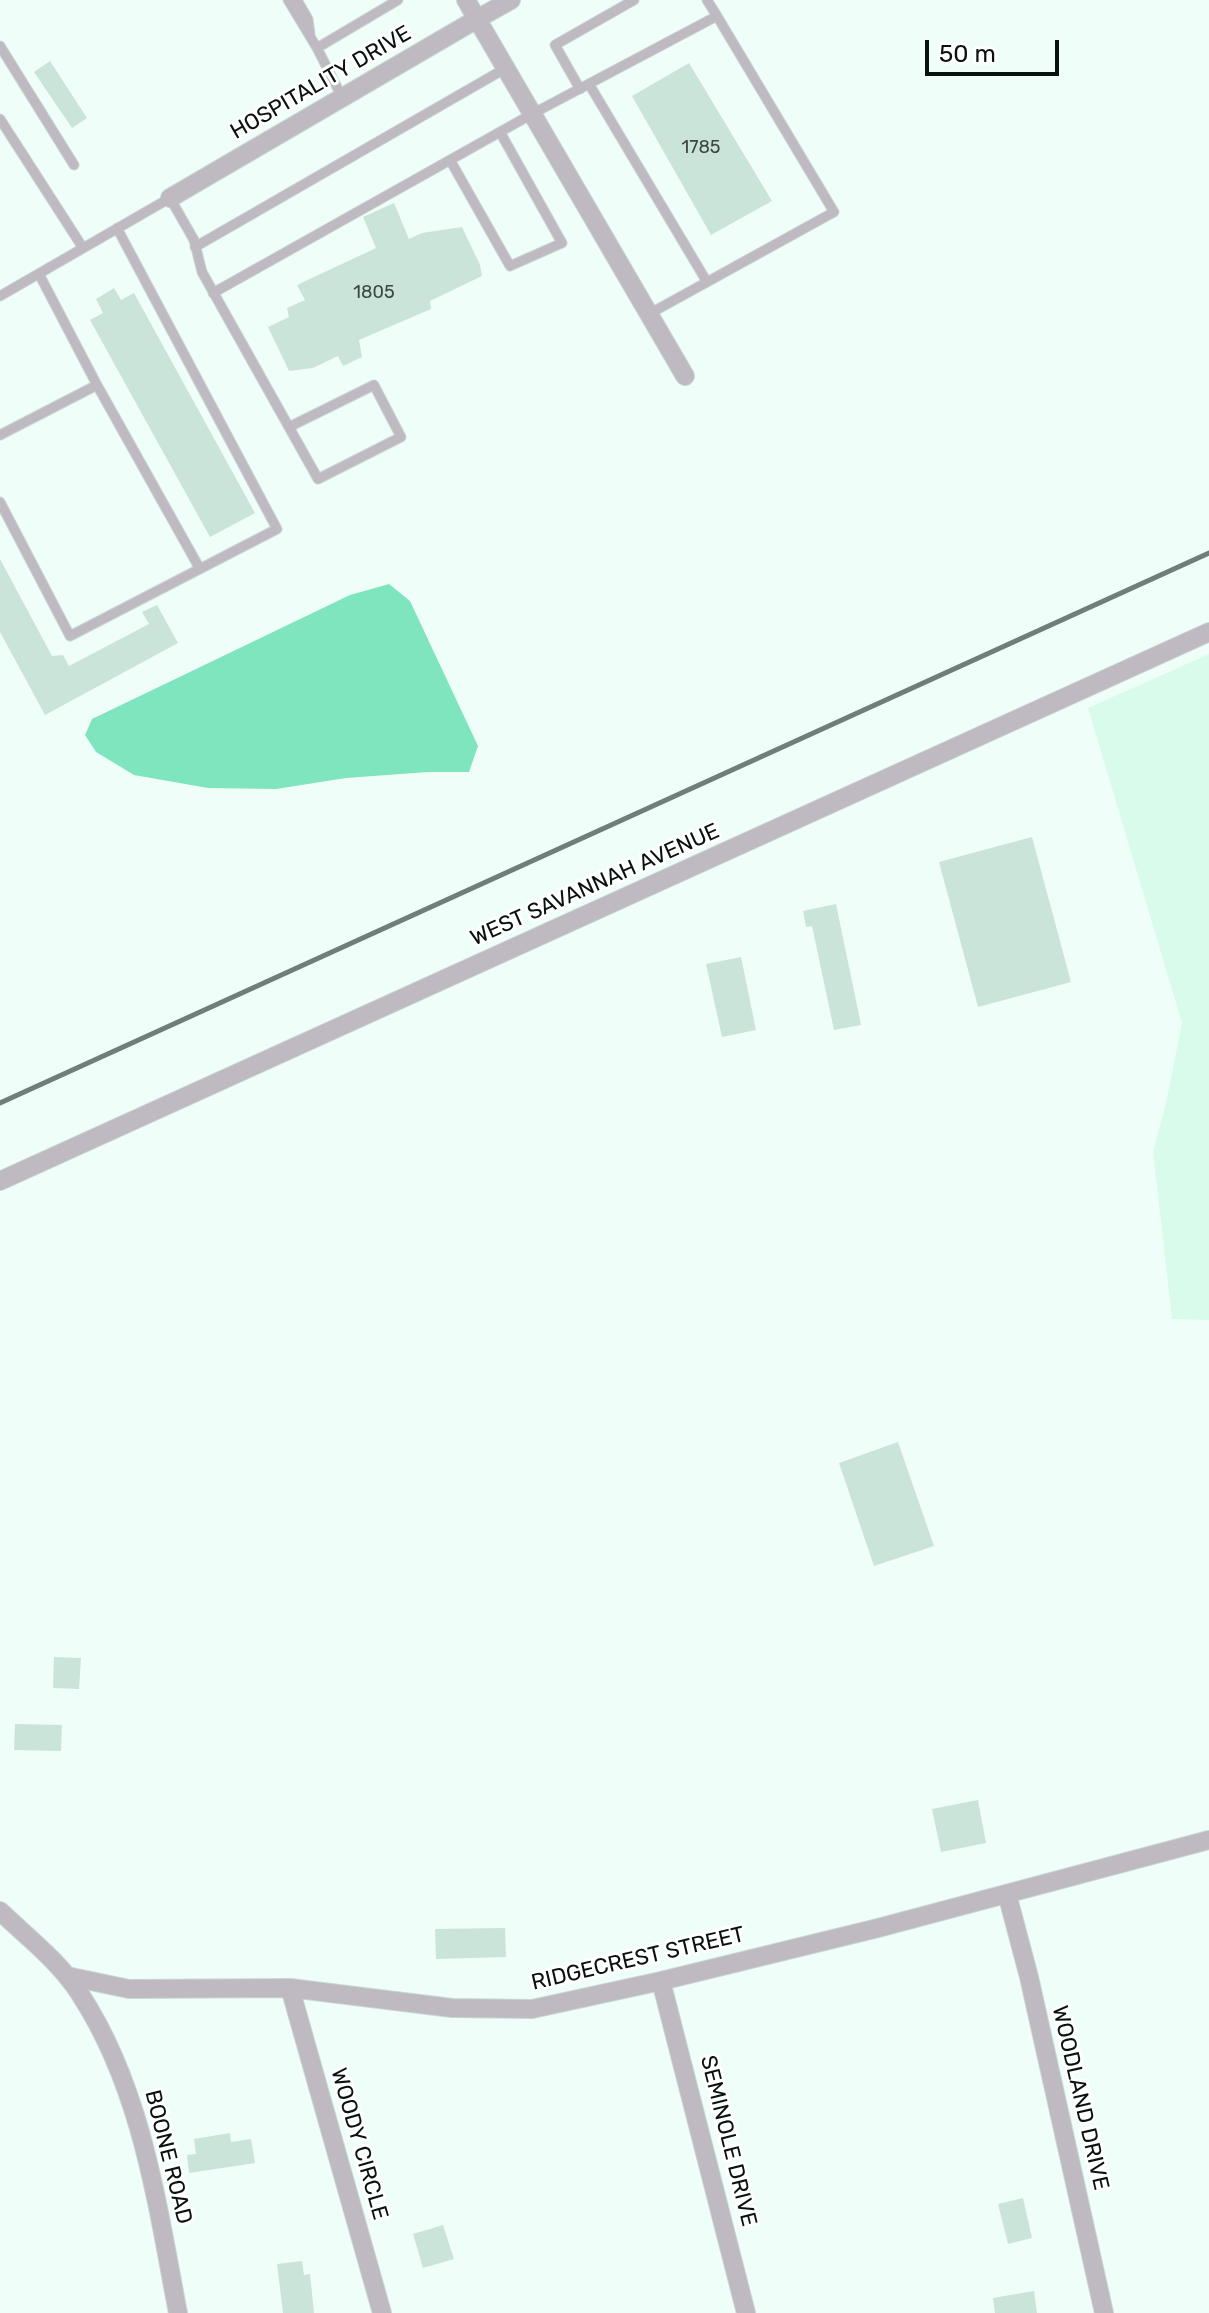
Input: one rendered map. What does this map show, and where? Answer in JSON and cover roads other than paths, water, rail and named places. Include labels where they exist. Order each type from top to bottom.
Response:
[{"type":"street","points":[[466,0],[685,376]]},
{"type":"street","name":"HOSPITALITY DRIVE","points":[[170,198],[511,0]]},
{"type":"street","name":"WEST SAVANNAH AVENUE","points":[[0,1181],[1209,632]]},
{"type":"street","name":"RIDGECREST STREET","points":[[67,1976],[129,1989],[290,1988],[452,2008],[507,2010],[561,2004],[1007,1894],[1209,1840]]},
{"type":"street","name":"WOODLAND DRIVE","points":[[1007,1894],[1029,1977],[1104,2313]]},
{"type":"street","name":"BOONE ROAD","points":[[0,1911],[67,1976],[104,2037],[134,2110],[178,2313]]},
{"type":"street","name":"SEMINOLE DRIVE","points":[[661,1981],[746,2313]]},
{"type":"street","name":"WOODY CIRCLE","points":[[290,1988],[382,2313]]},
{"type":"lane","points":[[288,0],[343,99]]},
{"type":"lane","points":[[297,0],[308,19],[311,38]]},
{"type":"lane","points":[[317,48],[398,0]]},
{"type":"lane","points":[[634,0],[555,45],[707,282]]},
{"type":"lane","points":[[649,314],[834,212],[707,0]]},
{"type":"lane","points":[[213,293],[532,114],[717,16]]},
{"type":"lane","points":[[0,46],[74,165]]},
{"type":"lane","points":[[195,247],[506,68]]},
{"type":"lane","points":[[0,119],[83,248]]},
{"type":"lane","points":[[450,160],[510,266],[562,243],[500,132]]},
{"type":"lane","points":[[0,296],[170,198],[195,247],[202,272],[213,293],[318,479],[401,437],[374,385],[289,427]]},
{"type":"lane","points":[[0,502],[70,636],[277,529],[117,228]]},
{"type":"lane","points":[[39,274],[200,569]]},
{"type":"lane","points":[[0,435],[97,385]]},
{"type":"railway","points":[[0,1103],[1209,553]]}]
